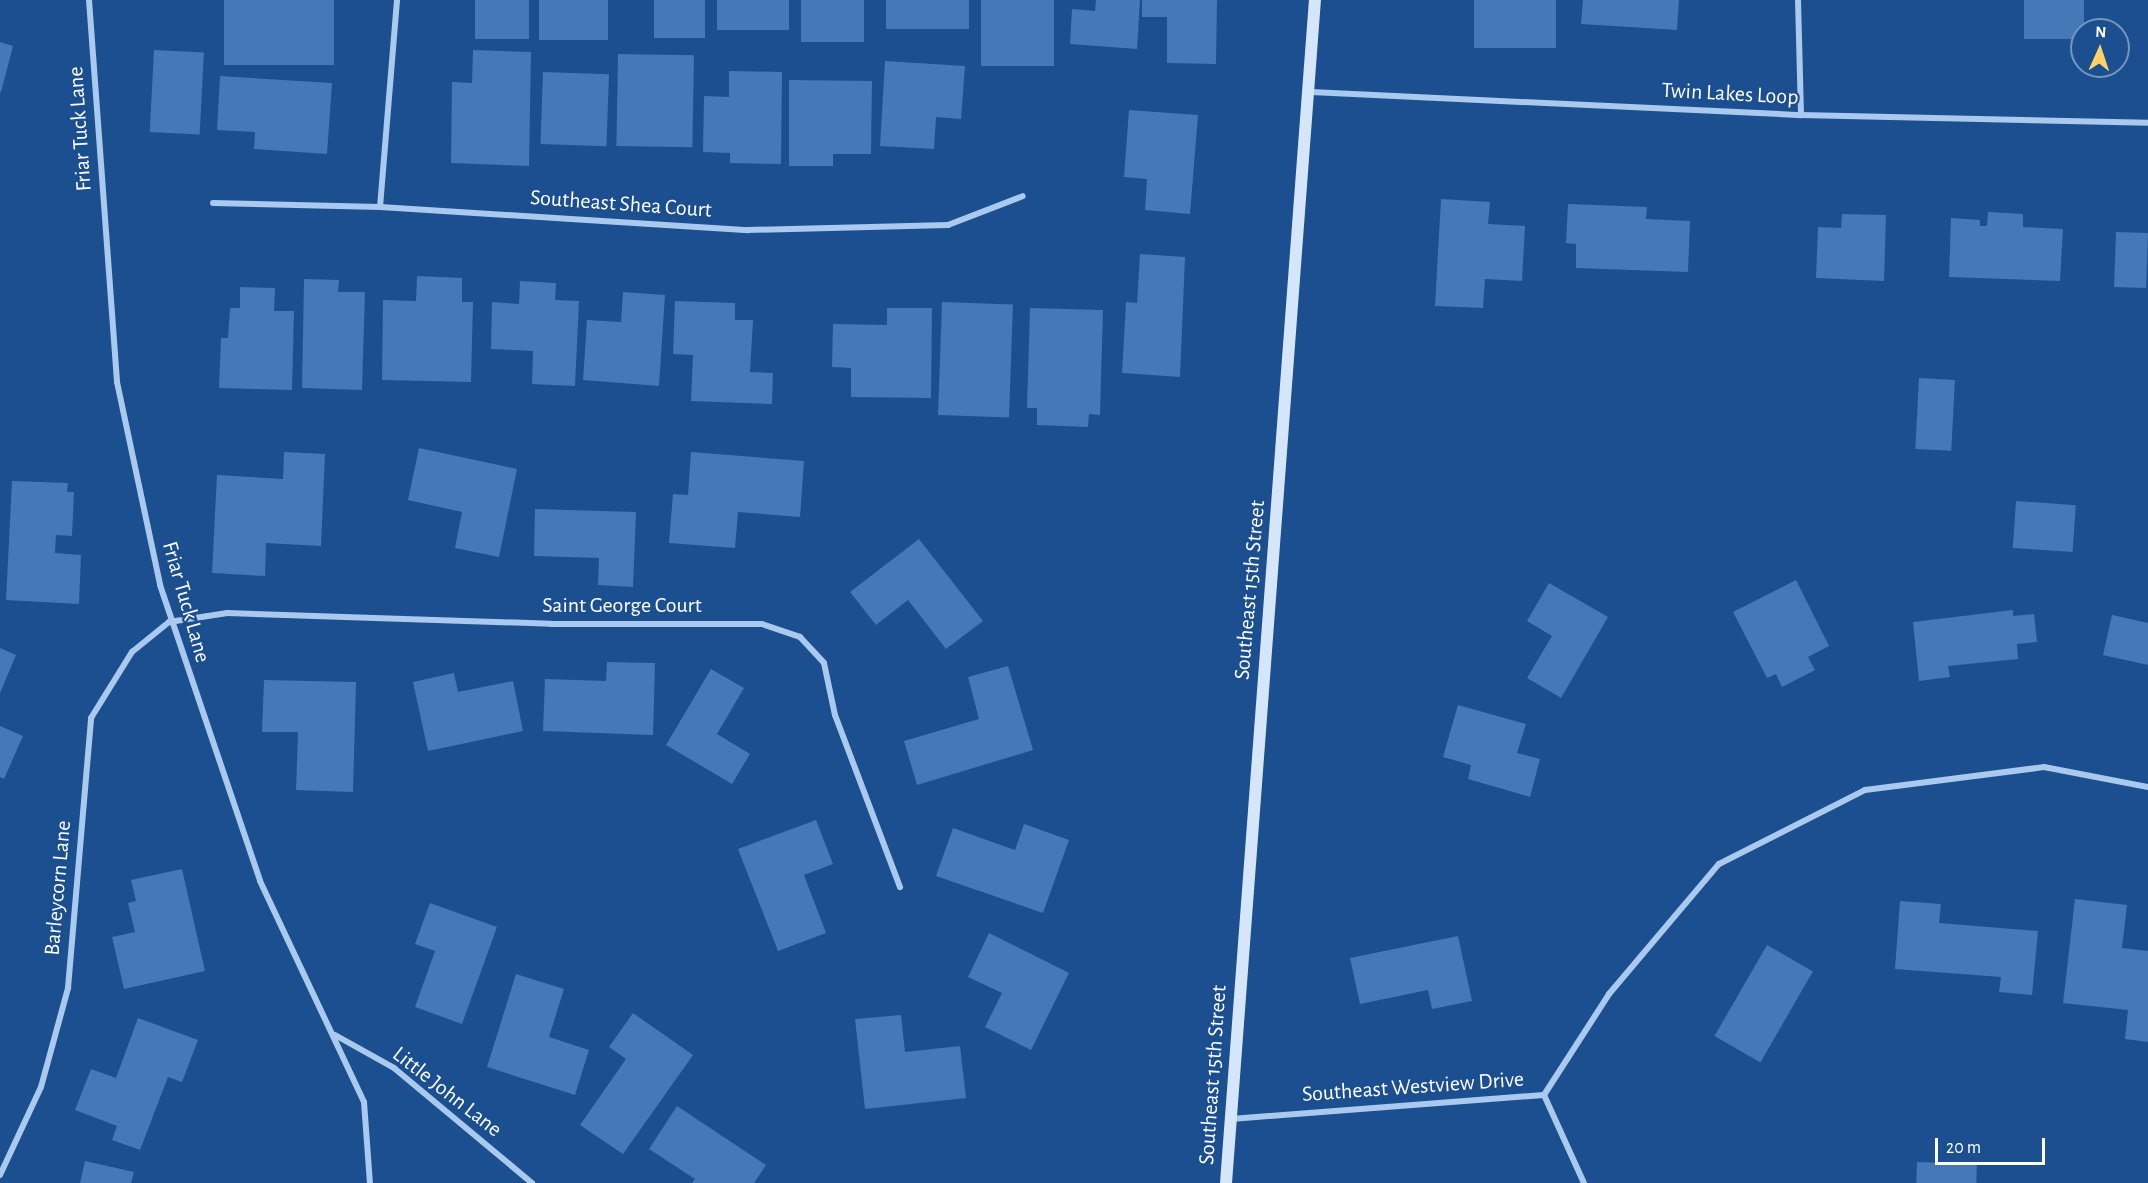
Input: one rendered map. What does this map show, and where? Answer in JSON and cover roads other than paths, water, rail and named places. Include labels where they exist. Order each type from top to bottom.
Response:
[{"type":"main road","name":"Southeast 15th Street","points":[[1226,1183],[1229,1119],[1311,92],[1315,0]]},
{"type":"street","name":"Friar Tuck Lane","points":[[88,0],[117,382],[169,622],[260,881],[335,1035],[364,1102],[370,1183]]},
{"type":"street","points":[[380,207],[397,0]]},
{"type":"street","points":[[1798,0],[1801,116]]},
{"type":"street","name":"Twin Lakes Loop","points":[[1311,92],[1801,116],[2148,123]]},
{"type":"street","name":"Southeast Shea Court","points":[[213,203],[380,207],[748,230],[948,225],[1023,196]]},
{"type":"street","name":"Saint George Court","points":[[169,622],[227,613],[551,624],[762,624],[800,637],[824,663],[835,715],[900,887]]},
{"type":"street","name":"Barleycorn Lane","points":[[0,1175],[41,1087],[68,988],[91,718],[132,652],[169,622]]},
{"type":"street","name":"Southeast Westview Drive","points":[[1229,1119],[1545,1095],[1609,994],[1719,864],[1865,790],[2044,767],[2148,787]]},
{"type":"street","name":"Little John Lane","points":[[335,1035],[394,1068],[532,1183]]},
{"type":"street","points":[[1545,1095],[1584,1183]]}]
